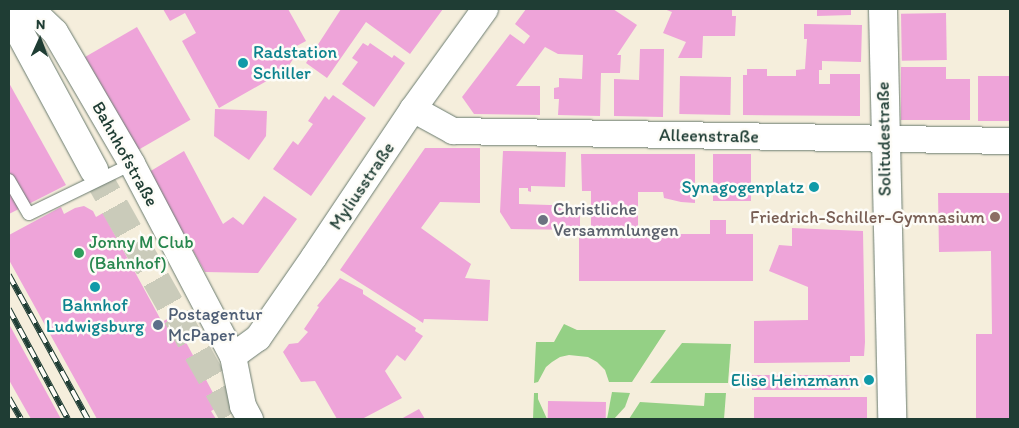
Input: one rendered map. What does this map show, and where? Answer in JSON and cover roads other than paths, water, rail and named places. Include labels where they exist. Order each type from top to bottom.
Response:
[{"type":"street","name":"Bahnhofstraße","points":[[31,9],[55,32],[132,164],[232,356],[243,406],[250,419]]},
{"type":"street","name":"Myliusstraße","points":[[232,356],[258,338],[413,109],[485,9]]},
{"type":"street","name":"Solitudestraße","points":[[883,9],[892,419]]},
{"type":"street","name":"Bahnhofstraße","points":[[15,21],[94,170]]},
{"type":"street","name":"Alleenstraße","points":[[413,109],[453,131],[1010,141]]},
{"type":"lane","points":[[9,180],[29,214],[132,164]]},
{"type":"tunnel","points":[[94,170],[235,419]]},
{"type":"railway","points":[[9,275],[88,419]]},
{"type":"railway","points":[[9,309],[68,419]]},
{"type":"railway","points":[[9,398],[21,419]]},
{"type":"place","name":"Radstation Schiller","points":[[243,63]]},
{"type":"place","name":"Synagogenplatz","points":[[814,187]]},
{"type":"place","name":"Friedrich-Schiller-Gymnasium","points":[[995,217]]},
{"type":"place","name":"Christliche Versammlungen","points":[[543,220]]},
{"type":"place","name":"Jonny M Club (Bahnhof)","points":[[79,253]]},
{"type":"place","name":"Bahnhof Ludwigsburg","points":[[95,287]]},
{"type":"place","name":"Postagentur McPaper","points":[[158,325]]},
{"type":"place","name":"Elise Heinzmann","points":[[869,380]]}]
